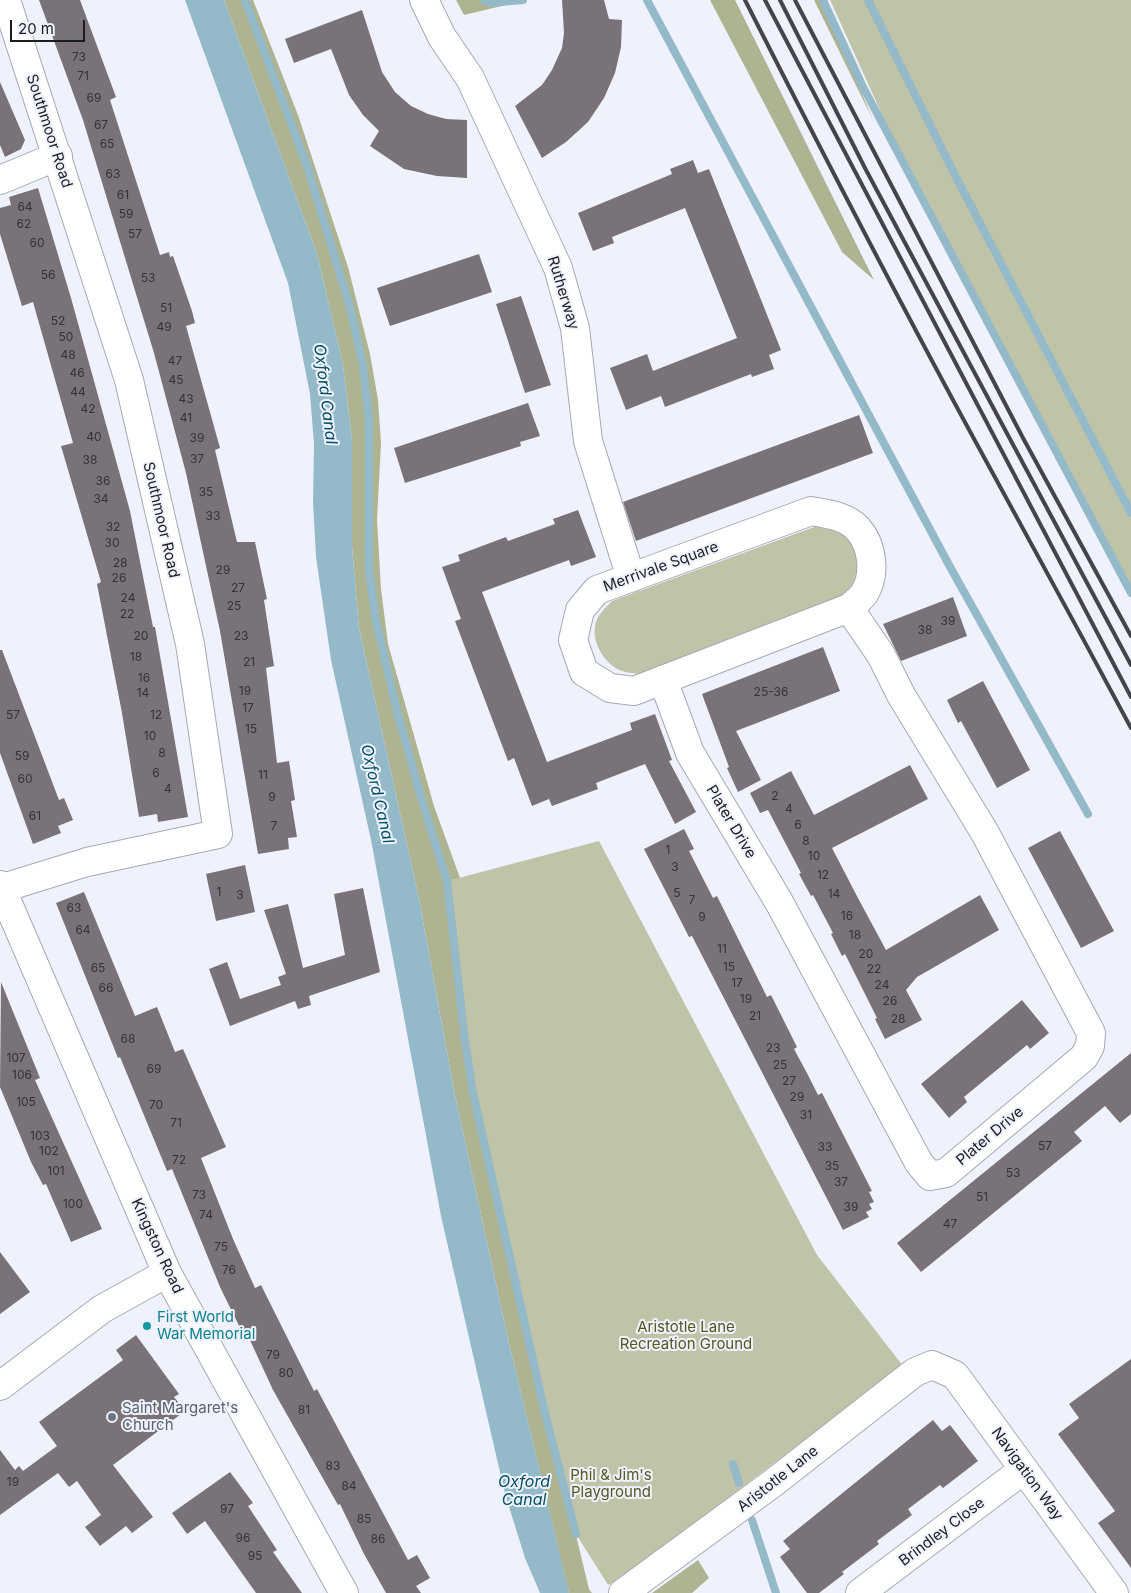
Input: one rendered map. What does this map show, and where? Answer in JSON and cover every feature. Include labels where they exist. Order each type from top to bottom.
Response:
[{"type":"street","name":"Southmoor Road","points":[[0,888],[87,862],[218,834],[190,644],[131,390],[58,156],[6,0]]},
{"type":"street","name":"Rutherway","points":[[424,0],[442,37],[470,78],[558,268],[575,328],[588,441],[598,465],[631,578]]},
{"type":"street","points":[[0,180],[58,156]]},
{"type":"street","name":"Merrivale Square","points":[[812,512],[836,515],[858,528],[870,550],[871,576],[863,595],[849,608],[634,691],[610,688],[584,672],[573,640],[580,610],[597,590],[631,578],[812,512]]},
{"type":"street","name":"Plater Drive","points":[[663,680],[690,753],[779,902],[919,1163],[930,1176],[946,1173],[1084,1057],[1090,1046],[1091,1033],[985,833],[901,695],[881,655],[849,608]]},
{"type":"street","name":"Kingston Road","points":[[0,888],[167,1273],[344,1593]]},
{"type":"street","points":[[0,1386],[102,1309],[167,1273]]},
{"type":"street","name":"Navigation Way","points":[[932,1366],[956,1375],[1023,1470],[1114,1593]]},
{"type":"street","name":"Aristotle Lane","points":[[623,1593],[773,1483],[915,1372],[932,1366]]},
{"type":"street","name":"Brindley Close","points":[[860,1593],[1023,1470]]},
{"type":"green space","points":[[224,0],[253,0],[298,115],[348,267],[370,354],[378,400],[381,443],[377,520],[381,589],[388,644],[434,806],[460,878],[447,881],[465,1041],[473,1093],[517,1291],[589,1589],[592,1593],[569,1593],[567,1586],[508,1339],[454,1091],[419,899],[359,628],[352,547],[352,439],[343,365],[317,254]]},
{"type":"green space","points":[[456,0],[527,0],[464,15]]},
{"type":"green space","points":[[710,0],[735,0],[874,280],[842,252]]},
{"type":"green space","points":[[814,0],[823,0],[873,120]]},
{"type":"green space","points":[[830,0],[1131,0],[1131,593],[890,132]]},
{"type":"green space","points":[[834,525],[858,536],[861,580],[846,596],[641,674],[624,672],[616,668],[601,653],[596,640],[596,623],[601,612],[612,601],[817,526]]},
{"type":"green space","name":"Aristotle Lane Recreation Ground","points":[[599,841],[817,1255],[903,1366],[620,1579],[608,1585],[576,1534],[517,1291],[473,1093],[465,1041],[447,881]]},
{"type":"green space","points":[[698,1560],[709,1578],[692,1593],[652,1593]]},
{"type":"water","name":"Oxford Canal","points":[[185,0],[224,0],[317,254],[343,365],[352,439],[352,547],[359,628],[419,899],[454,1091],[508,1339],[569,1593],[540,1593],[525,1558],[505,1494],[441,1216],[371,840],[331,660],[316,557],[313,502],[314,444],[310,394],[288,283]]},
{"type":"building","points":[[39,0],[80,0],[116,97],[110,100],[160,255],[169,252],[170,257],[173,256],[192,311],[195,323],[186,326],[220,448],[215,450],[237,542],[255,542],[267,599],[264,600],[274,666],[266,668],[277,763],[289,761],[295,800],[291,801],[297,837],[288,838],[289,849],[258,854],[220,631],[186,473],[154,353],[83,120]]},
{"type":"building","points":[[562,0],[604,0],[609,19],[622,20],[621,47],[615,73],[604,98],[588,122],[566,142],[542,158],[515,106],[542,85],[552,70],[562,48],[564,33]]},
{"type":"building","points":[[362,10],[382,72],[395,92],[411,106],[428,114],[446,119],[467,120],[467,178],[437,176],[404,169],[370,146],[379,131],[363,115],[349,95],[331,49],[294,63],[285,39]]},
{"type":"building","points":[[0,82],[25,140],[21,149],[5,157],[0,145]]},
{"type":"building","points":[[693,160],[698,173],[709,169],[781,350],[769,355],[774,369],[752,377],[751,374],[665,407],[661,396],[626,410],[610,368],[647,354],[653,371],[737,338],[685,208],[612,237],[614,243],[593,251],[578,213],[672,174],[670,169]]},
{"type":"building","points":[[38,188],[71,298],[130,511],[153,627],[155,627],[188,817],[158,822],[157,814],[139,817],[122,713],[97,584],[101,582],[61,446],[73,443],[33,302],[22,306],[0,234],[0,208],[11,205],[9,197]]},
{"type":"building","points":[[479,254],[492,292],[390,326],[377,288]]},
{"type":"building","points":[[521,296],[551,385],[525,393],[496,304]]},
{"type":"building","points":[[528,403],[540,436],[520,442],[521,446],[405,483],[394,448]]},
{"type":"building","points":[[859,415],[873,453],[636,541],[623,502]]},
{"type":"building","points":[[578,510],[596,557],[571,566],[569,560],[482,592],[547,762],[632,730],[630,723],[655,714],[672,760],[669,761],[696,812],[675,824],[645,764],[596,783],[598,789],[552,806],[549,799],[532,806],[514,758],[508,761],[455,621],[461,619],[442,567],[460,561],[458,555],[506,537],[508,541],[555,524],[553,519]]},
{"type":"building","points":[[953,597],[967,636],[901,661],[883,624]]},
{"type":"building","points":[[823,647],[840,691],[736,731],[761,780],[738,792],[727,768],[729,767],[702,694]]},
{"type":"building","points":[[0,650],[2,650],[59,800],[64,798],[73,820],[58,826],[61,833],[33,844],[0,753]]},
{"type":"building","points":[[983,681],[1030,770],[997,788],[961,721],[958,723],[947,700]]},
{"type":"building","points":[[910,765],[928,799],[832,848],[859,900],[886,950],[980,895],[999,930],[917,977],[906,990],[922,1020],[885,1039],[875,1019],[877,1018],[845,954],[842,956],[831,934],[833,933],[813,895],[811,896],[799,874],[801,873],[768,810],[760,813],[750,793],[791,771],[814,815]]},
{"type":"building","points":[[684,829],[694,849],[689,851],[713,898],[717,896],[767,997],[771,995],[797,1047],[794,1049],[818,1095],[822,1093],[872,1191],[869,1192],[874,1202],[869,1204],[872,1209],[866,1212],[869,1217],[843,1230],[692,936],[689,937],[644,849]]},
{"type":"building","points":[[1060,831],[1114,931],[1081,948],[1028,848]]},
{"type":"building","points":[[245,865],[255,912],[216,921],[206,874]]},
{"type":"building","points":[[363,888],[380,972],[309,996],[311,1005],[298,1009],[295,1001],[230,1026],[209,969],[227,962],[240,999],[281,985],[278,977],[286,974],[264,910],[288,904],[303,968],[345,955],[334,894]]},
{"type":"building","points":[[84,892],[135,1016],[157,1007],[175,1052],[183,1049],[226,1147],[201,1158],[233,1239],[255,1288],[261,1285],[314,1391],[317,1389],[408,1560],[417,1555],[430,1578],[416,1586],[421,1593],[386,1593],[364,1554],[340,1504],[338,1505],[273,1390],[249,1338],[246,1340],[220,1287],[172,1169],[167,1171],[120,1057],[118,1058],[56,903]]},
{"type":"building","points":[[1,982],[40,1078],[35,1080],[102,1229],[71,1242],[46,1184],[43,1185],[31,1162],[0,1087]]},
{"type":"building","points":[[1022,1000],[1049,1033],[1030,1049],[1027,1045],[964,1097],[967,1102],[949,1118],[921,1084]]},
{"type":"building","points":[[1131,1053],[1131,1114],[1120,1123],[1105,1106],[1074,1132],[1082,1141],[921,1272],[897,1243]]},
{"type":"building","points":[[0,1252],[30,1292],[0,1314]]},
{"type":"building","name":"Saint Margaret's Church","points":[[136,1335],[179,1394],[174,1397],[185,1411],[113,1465],[153,1517],[132,1533],[126,1526],[100,1546],[85,1527],[101,1515],[77,1481],[69,1487],[58,1473],[0,1515],[0,1450],[15,1470],[19,1466],[23,1471],[57,1446],[39,1422],[123,1360],[116,1350]]},
{"type":"building","points":[[1131,1359],[1131,1568],[1098,1523],[1115,1511],[1058,1434],[1079,1418],[1069,1404]]},
{"type":"building","points":[[933,1420],[942,1431],[950,1425],[978,1461],[943,1488],[940,1485],[908,1509],[912,1515],[877,1541],[879,1544],[842,1572],[844,1574],[819,1593],[807,1593],[780,1557],[790,1549],[783,1541]]},
{"type":"building","points":[[230,1472],[253,1503],[248,1506],[277,1550],[273,1552],[302,1593],[256,1593],[205,1521],[187,1534],[172,1513]]},
{"type":"waterway","points":[[245,0],[307,166],[350,307],[363,366],[369,420],[369,571],[376,621],[397,711],[447,881],[465,1041],[473,1093],[544,1409],[576,1534]]},
{"type":"waterway","points":[[484,0],[490,3],[523,0]]},
{"type":"waterway","points":[[647,0],[949,565],[1088,814]]},
{"type":"waterway","points":[[823,0],[862,85],[1131,593]]},
{"type":"waterway","points":[[868,0],[958,181],[1131,513]]},
{"type":"waterway","points":[[733,1464],[739,1483]]},
{"type":"waterway","points":[[752,1520],[776,1593]]},
{"type":"railway","points":[[745,0],[923,345],[1131,728]]},
{"type":"railway","points":[[765,0],[1131,697]]},
{"type":"railway","points":[[780,0],[866,170],[1131,665]]},
{"type":"railway","points":[[795,0],[1023,438],[1131,636]]},
{"type":"place","name":"First World War Memorial","points":[[147,1326]]},
{"type":"place","name":"Saint Margaret's Church","points":[[112,1417]]},
{"type":"park label","name":"Phil & Jim's Playground","points":[[611,1484]]}]
